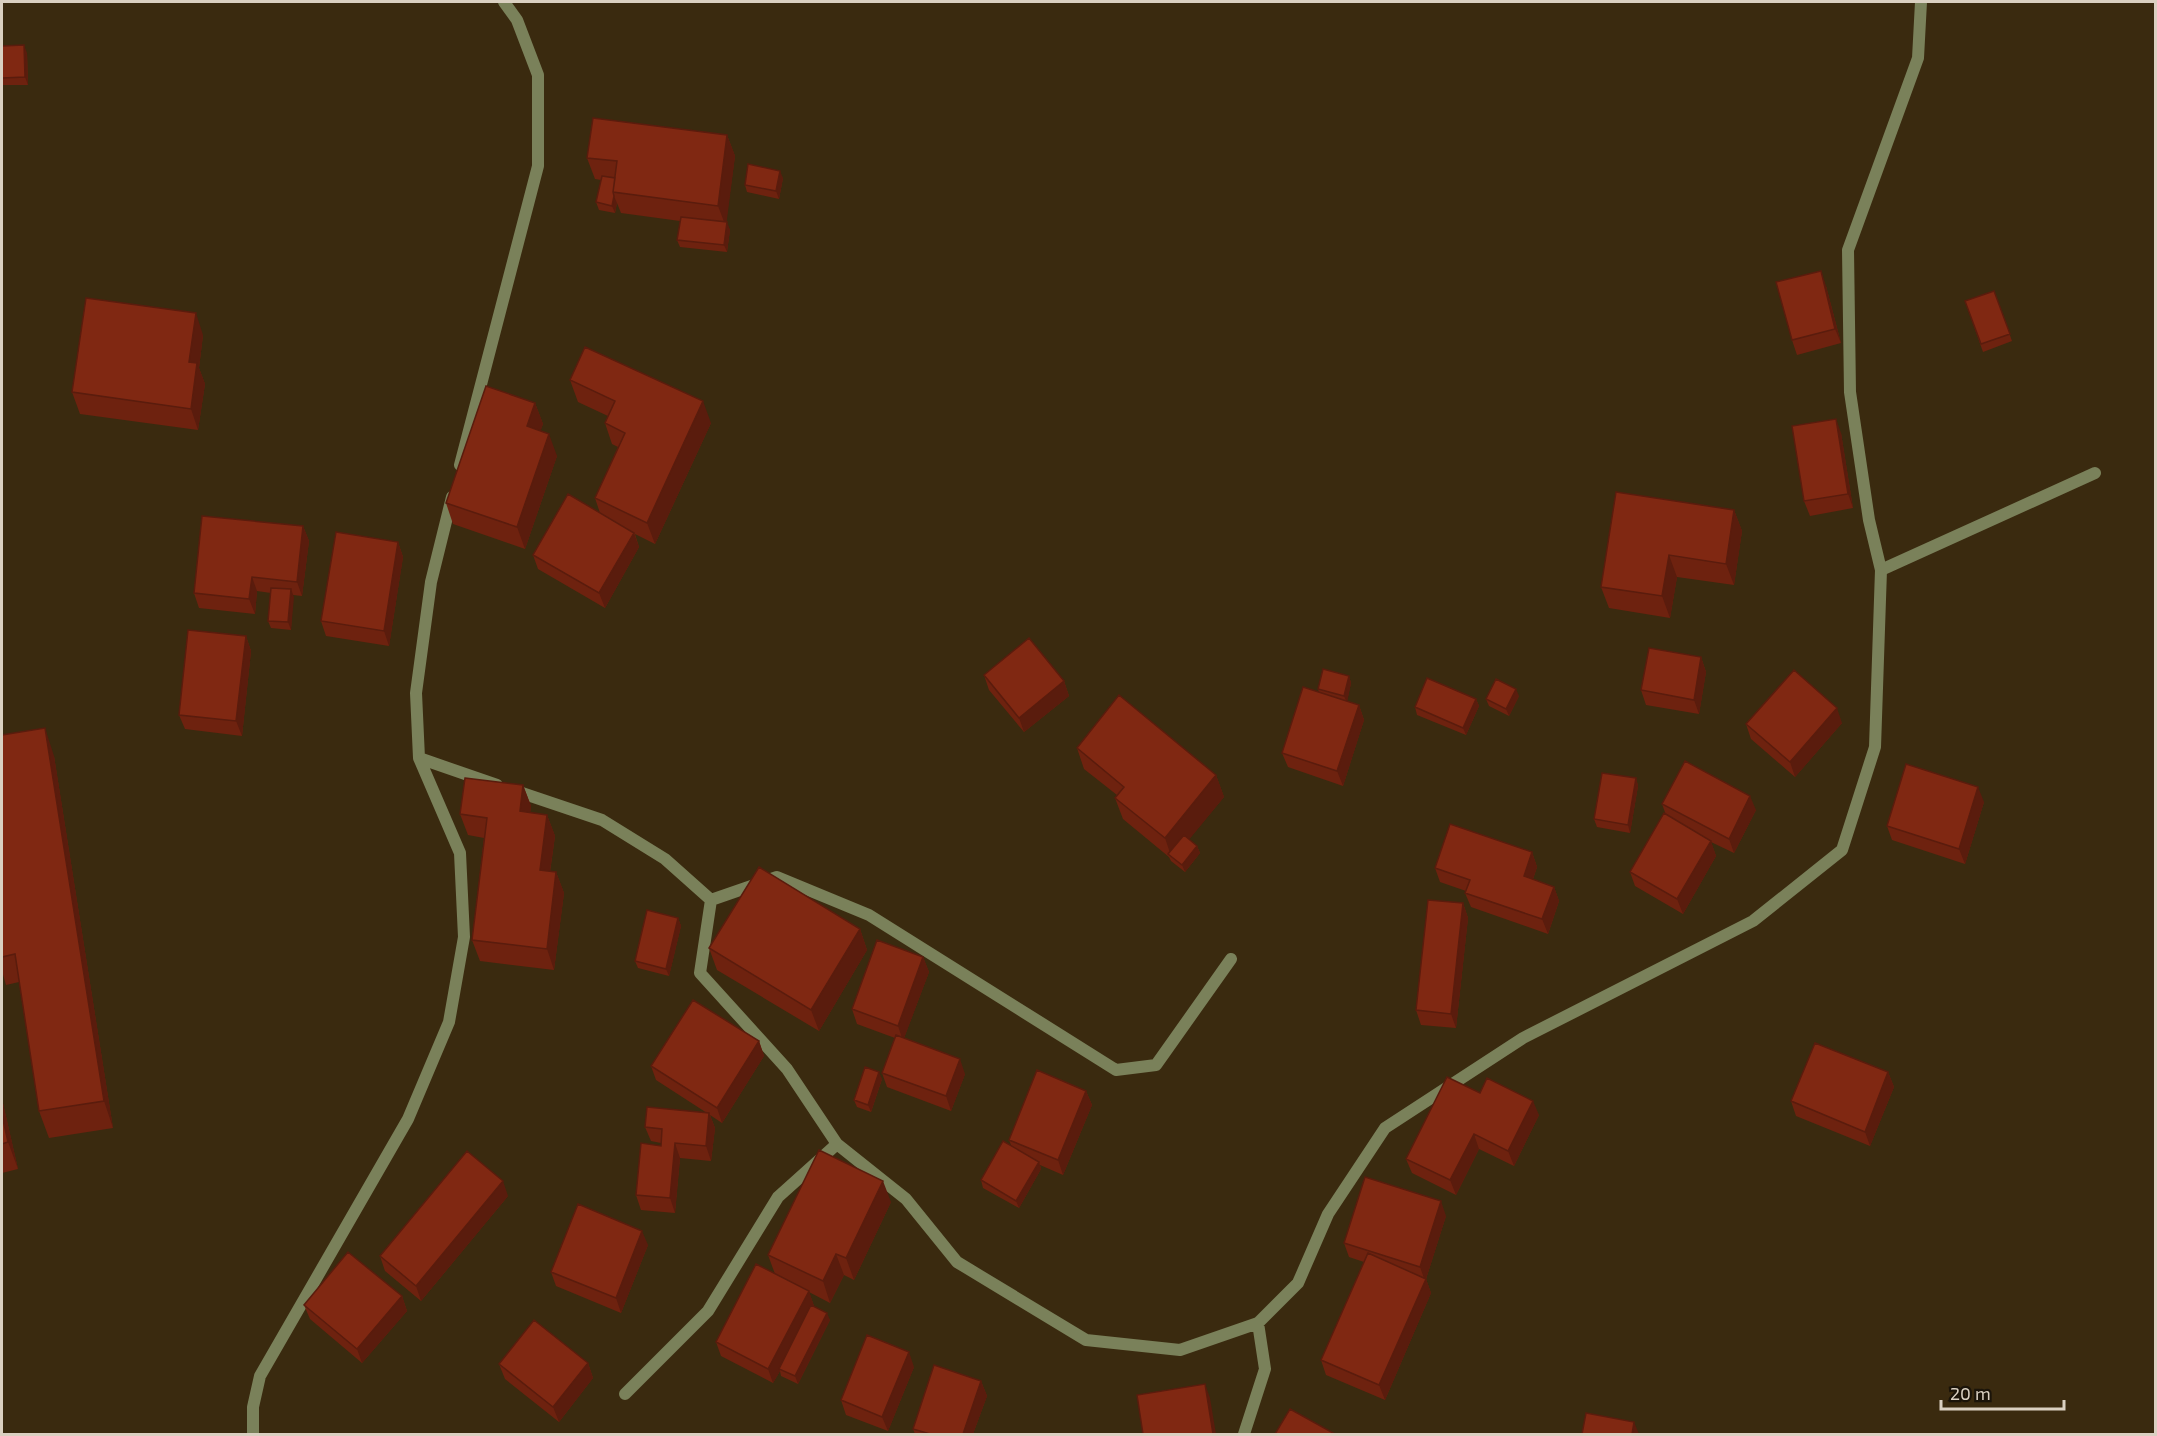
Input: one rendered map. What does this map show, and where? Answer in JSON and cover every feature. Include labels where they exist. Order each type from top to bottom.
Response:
[{"type":"street","points":[[253,1434],[253,1407],[260,1376],[408,1119],[449,1022],[464,937],[460,853],[419,758],[416,693],[431,582],[538,166],[538,75],[517,20],[504,2]]},
{"type":"street","points":[[711,900],[700,973],[787,1069],[837,1144],[906,1199],[957,1262],[1086,1340],[1180,1350],[1258,1323],[1298,1283],[1328,1214],[1385,1128],[1523,1038],[1753,921],[1842,850],[1875,747],[1881,570],[1869,519],[1851,392],[1848,250],[1918,58],[1921,2]]},
{"type":"street","points":[[1881,570],[2096,473]]},
{"type":"street","points":[[419,758],[602,820],[665,859],[711,900]]},
{"type":"street","points":[[711,900],[777,877],[869,915],[1116,1070],[1156,1065],[1231,959]]},
{"type":"street","points":[[625,1394],[708,1311],[778,1197],[837,1144]]},
{"type":"street","points":[[1244,1434],[1265,1369],[1258,1323]]},
{"type":"building","points":[[24,45],[25,77],[2,78],[2,46]]},
{"type":"building","points":[[593,118],[727,135],[718,206],[613,192],[617,161],[587,158]]},
{"type":"building","points":[[748,164],[780,171],[776,191],[745,185]]},
{"type":"building","points":[[602,176],[615,178],[612,206],[596,202]]},
{"type":"building","points":[[681,217],[727,222],[724,245],[677,240]]},
{"type":"building","points":[[1821,271],[1835,329],[1792,340],[1776,282]]},
{"type":"building","points":[[1994,291],[2010,334],[1981,344],[1965,301]]},
{"type":"building","points":[[86,298],[196,313],[189,362],[197,363],[191,409],[72,392]]},
{"type":"building","points":[[585,347],[703,401],[647,523],[595,498],[625,433],[605,423],[615,401],[570,380]]},
{"type":"building","points":[[486,386],[535,403],[527,426],[549,434],[517,527],[446,503]]},
{"type":"building","points":[[1836,419],[1848,494],[1804,501],[1792,426]]},
{"type":"building","points":[[1616,492],[1734,510],[1726,564],[1669,555],[1662,596],[1601,587]]},
{"type":"building","points":[[568,494],[634,533],[599,593],[533,555]]},
{"type":"building","points":[[202,516],[303,526],[297,582],[252,577],[249,599],[194,593]]},
{"type":"building","points":[[336,532],[398,542],[384,631],[321,621]]},
{"type":"building","points":[[271,588],[291,589],[288,622],[268,621]]},
{"type":"building","points":[[188,630],[246,636],[236,721],[179,715]]},
{"type":"building","points":[[1029,638],[1064,681],[1019,718],[984,675]]},
{"type":"building","points":[[1649,648],[1701,657],[1694,700],[1641,690]]},
{"type":"building","points":[[1323,669],[1349,676],[1344,696],[1318,689]]},
{"type":"building","points":[[1794,670],[1837,708],[1790,762],[1746,724]]},
{"type":"building","points":[[1427,678],[1476,699],[1463,728],[1415,707]]},
{"type":"building","points":[[1496,679],[1516,689],[1506,709],[1486,699]]},
{"type":"building","points":[[1303,687],[1359,705],[1337,771],[1282,753]]},
{"type":"building","points":[[1119,695],[1216,775],[1165,838],[1115,798],[1124,787],[1077,748]]},
{"type":"building","points":[[45,728],[104,1101],[39,1111],[15,954],[2,957],[2,735]]},
{"type":"building","points":[[1685,761],[1750,796],[1729,839],[1662,804]]},
{"type":"building","points":[[1906,764],[1978,787],[1959,849],[1887,826]]},
{"type":"building","points":[[1602,773],[1636,778],[1628,825],[1594,819]]},
{"type":"building","points":[[465,778],[523,785],[520,811],[547,815],[540,870],[556,872],[547,949],[472,940],[487,818],[460,814]]},
{"type":"building","points":[[1664,813],[1711,841],[1677,899],[1630,872]]},
{"type":"building","points":[[1450,824],[1532,852],[1524,876],[1554,887],[1542,919],[1465,893],[1470,880],[1435,868]]},
{"type":"building","points":[[1184,835],[1197,846],[1182,865],[1168,854]]},
{"type":"building","points":[[759,867],[860,929],[811,1010],[709,948]]},
{"type":"building","points":[[1428,900],[1463,903],[1451,1014],[1416,1010]]},
{"type":"building","points":[[647,910],[678,918],[666,969],[635,961]]},
{"type":"building","points":[[877,940],[923,957],[898,1026],[852,1009]]},
{"type":"building","points":[[693,1000],[759,1041],[717,1108],[651,1066]]},
{"type":"building","points":[[896,1035],[960,1059],[946,1096],[882,1073]]},
{"type":"building","points":[[1815,1043],[1888,1072],[1865,1132],[1791,1101]]},
{"type":"building","points":[[865,1067],[879,1072],[868,1105],[854,1100]]},
{"type":"building","points":[[1037,1070],[1086,1091],[1058,1160],[1009,1140]]},
{"type":"building","points":[[1447,1077],[1480,1093],[1487,1078],[1533,1101],[1508,1151],[1474,1134],[1450,1180],[1406,1159]]},
{"type":"building","points":[[647,1107],[709,1113],[706,1146],[675,1143],[670,1198],[636,1195],[641,1143],[661,1146],[662,1129],[645,1127]]},
{"type":"building","points":[[2,1115],[8,1142],[2,1144]]},
{"type":"building","points":[[1003,1141],[1039,1162],[1016,1201],[981,1180]]},
{"type":"building","points":[[819,1150],[883,1181],[846,1258],[836,1254],[823,1281],[768,1255]]},
{"type":"building","points":[[467,1151],[503,1181],[416,1286],[380,1256]]},
{"type":"building","points":[[1365,1177],[1441,1201],[1420,1267],[1344,1243]]},
{"type":"building","points":[[578,1204],[642,1231],[616,1298],[551,1272]]},
{"type":"building","points":[[348,1252],[402,1296],[357,1349],[304,1305]]},
{"type":"building","points":[[1368,1253],[1426,1279],[1379,1385],[1321,1360]]},
{"type":"building","points":[[756,1264],[809,1291],[768,1369],[716,1342]]},
{"type":"building","points":[[811,1305],[827,1313],[795,1376],[779,1369]]},
{"type":"building","points":[[534,1320],[588,1363],[553,1407],[499,1364]]},
{"type":"building","points":[[867,1335],[909,1352],[882,1417],[841,1400]]},
{"type":"building","points":[[934,1365],[981,1381],[963,1434],[930,1434],[913,1429]]},
{"type":"building","points":[[1205,1384],[1213,1434],[1143,1434],[1137,1395]]},
{"type":"building","points":[[1290,1409],[1335,1434],[1275,1434]]},
{"type":"building","points":[[1586,1413],[1634,1422],[1632,1434],[1582,1434]]}]
